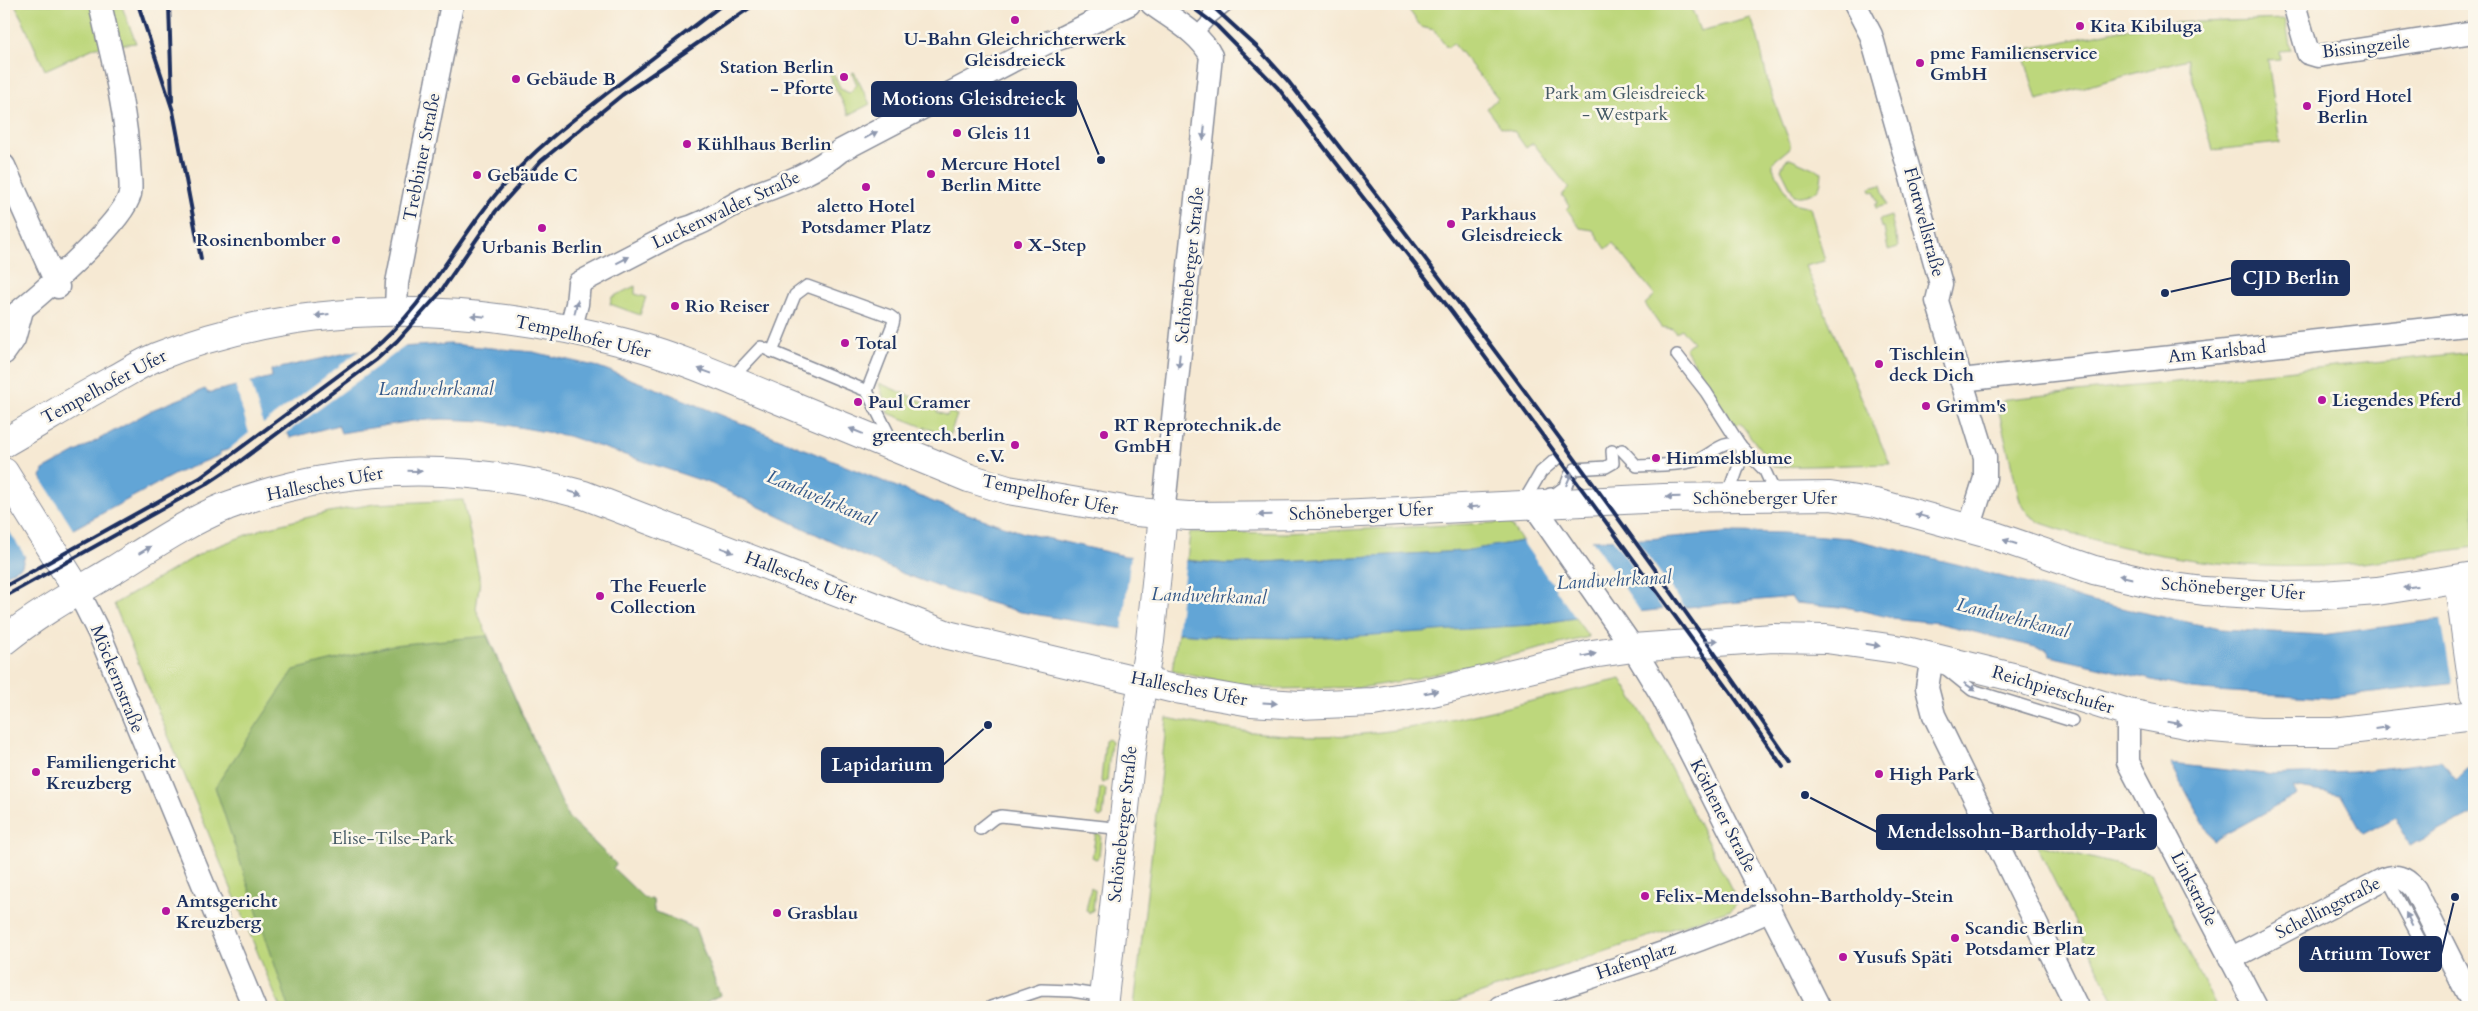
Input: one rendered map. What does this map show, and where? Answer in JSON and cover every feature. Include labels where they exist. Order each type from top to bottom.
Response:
[{"type":"main road","name":"Tempelhofer Ufer","points":[[4,443],[152,358],[198,341],[260,324],[328,314],[396,310],[520,320],[632,345],[730,380],[969,478],[1008,490],[1163,515]]},
{"type":"main road","name":"Hallesches Ufer","points":[[4,641],[73,583],[226,507],[316,482],[379,471],[483,475],[539,483],[584,495],[948,635],[1143,682],[1251,702],[1299,706],[1336,705],[1402,698],[1592,654],[1626,639]]},
{"type":"main road","points":[[7,477],[73,583]]},
{"type":"main road","name":"Schöneberger Ufer","points":[[1163,515],[1320,514],[1728,496],[1830,496],[1876,503],[1969,529],[2094,570],[2160,585],[2204,591],[2270,595],[2322,595],[2377,591],[2466,578]]},
{"type":"main road","name":"Schöneberger Straße","points":[[1103,1002],[1136,714],[1150,641],[1163,515]]},
{"type":"main road","points":[[2466,578],[2462,610],[2474,699]]},
{"type":"main road","name":"Reichpietschufer","points":[[1626,639],[1793,638],[1874,645],[1932,656],[2069,693],[2128,713],[2201,727],[2286,733],[2358,730],[2474,699]]},
{"type":"street","points":[[4,323],[56,283],[109,227],[125,207],[130,193],[127,129],[100,4]]},
{"type":"street","name":"Trebbiner Straße","points":[[396,310],[397,283],[452,4]]},
{"type":"street","name":"Luckenwalder Straße","points":[[570,330],[577,304],[579,282],[681,230],[693,227],[758,193],[784,184],[830,160],[840,151],[1009,62],[1129,4]]},
{"type":"street","name":"Schöneberger Straße","points":[[1152,4],[1201,28],[1212,56],[1163,515]]},
{"type":"street","name":"Flottwellstraße","points":[[1856,4],[1871,36],[1931,241],[1941,284],[1937,301],[1985,457],[1985,478],[1969,529]]},
{"type":"street","name":"Bissingzeile","points":[[2294,4],[2308,53],[2318,56],[2474,32]]},
{"type":"street","points":[[4,166],[56,283]]},
{"type":"street","points":[[4,353],[14,339],[22,310]]},
{"type":"street","name":"Am Karlsbad","points":[[1961,380],[2474,324]]},
{"type":"street","name":"Köthener Straße","points":[[1528,505],[1550,531],[1626,639],[1672,715],[1819,1007]]},
{"type":"street","name":"Möckernstraße","points":[[73,583],[99,633],[254,1007]]},
{"type":"street","points":[[1932,656],[1927,688],[1934,715],[2077,1007]]},
{"type":"street","name":"Linkstraße","points":[[2128,713],[2128,762],[2256,1007]]},
{"type":"street","name":"Schellingstraße","points":[[2230,958],[2387,878],[2401,877],[2415,889],[2474,1006]]},
{"type":"street","name":"Hafenplatz","points":[[1500,1007],[1695,941],[1771,910]]},
{"type":"lane","points":[[1201,28],[1212,4]]},
{"type":"lane","points":[[1201,28],[1216,12],[1228,4]]},
{"type":"lane","points":[[772,352],[795,295],[807,286],[890,316],[894,319],[893,324],[867,391]]},
{"type":"lane","points":[[730,380],[761,347],[867,391],[895,447]]},
{"type":"lane","points":[[1677,355],[1706,392],[1740,445],[1765,471],[1776,495]]},
{"type":"lane","points":[[1528,505],[1536,497],[1555,494],[1566,486],[1570,475],[1575,469],[1606,467],[1613,463],[1617,451],[1637,466],[1699,460],[1726,444],[1740,445]]},
{"type":"lane","points":[[1728,496],[1742,457],[1740,445]]},
{"type":"lane","points":[[1528,505],[1541,472],[1556,460]]},
{"type":"lane","points":[[1932,656],[1972,690],[2072,721]]},
{"type":"lane","points":[[980,829],[994,818],[1001,816],[1123,829]]},
{"type":"lane","points":[[2387,878],[2431,961]]},
{"type":"lane","points":[[991,1007],[1041,990],[1072,991],[1103,1002]]},
{"type":"green space","points":[[15,4],[121,4],[136,43],[96,47],[45,70]]},
{"type":"green space","name":"Park am Gleisdreieck - Westpark","points":[[1412,4],[1690,4],[1700,31],[1751,18],[1758,38],[1769,87],[1790,143],[1790,148],[1773,162],[1773,168],[1793,203],[1810,207],[1825,261],[1805,266],[1890,464],[1774,467],[1740,423],[1734,426],[1685,348],[1693,342],[1681,329],[1676,333],[1673,329],[1661,327],[1645,304],[1655,295],[1613,243],[1606,249],[1593,230],[1580,228],[1567,209],[1570,206],[1562,195],[1569,188],[1533,143],[1526,148],[1514,131],[1501,127],[1487,108],[1498,98],[1453,43],[1447,48],[1434,30],[1421,27],[1407,7]]},
{"type":"green space","points":[[2285,19],[2291,50],[2279,51],[2280,59],[2268,60],[2280,143],[2213,150],[2187,59],[2037,100],[2022,50],[2120,30],[2170,23]]},
{"type":"green space","points":[[831,69],[841,89],[849,93],[857,85],[852,73],[854,72],[870,104],[849,115],[827,71]]},
{"type":"green space","points":[[1790,158],[1822,172],[1820,184],[1815,192],[1802,196],[1794,195],[1781,169],[1785,161]]},
{"type":"green space","points":[[1881,185],[1887,205],[1876,208],[1875,205],[1878,203],[1874,191],[1871,192],[1870,188]]},
{"type":"green space","points":[[1891,216],[1898,247],[1888,250],[1884,227],[1881,227],[1879,220]]},
{"type":"green space","points":[[635,286],[635,294],[646,297],[640,315],[610,304],[612,297]]},
{"type":"green space","points":[[2474,352],[2474,547],[2362,563],[2281,566],[2199,561],[2119,546],[2041,523],[2028,514],[2020,501],[1999,413],[2000,403],[2007,399]]},
{"type":"green space","points":[[879,383],[938,408],[937,412],[947,416],[949,412],[957,415],[949,437],[888,413]]},
{"type":"green space","name":"Elise-Tilse-Park","points":[[463,500],[480,580],[476,609],[564,809],[568,817],[616,864],[613,868],[642,897],[653,900],[654,911],[695,928],[720,995],[706,1002],[708,1007],[280,1007],[114,604],[207,550],[262,529],[329,512],[374,504]]},
{"type":"green space","points":[[1509,522],[1522,541],[1464,551],[1229,564],[1187,560],[1190,532],[1287,533]]},
{"type":"green space","points":[[1575,618],[1589,637],[1413,679],[1366,687],[1277,689],[1218,681],[1172,671],[1178,633],[1230,637],[1531,625]]},
{"type":"green space","name":"Elise-Tilse-Park","points":[[487,636],[568,817],[616,864],[613,868],[643,897],[653,900],[654,911],[695,928],[720,995],[706,1002],[708,1007],[289,1007],[215,787],[294,670],[393,645]]},
{"type":"green space","points":[[1621,679],[1646,720],[1738,902],[1731,909],[1440,1007],[1134,1007],[1167,718],[1270,734],[1321,736],[1373,733],[1436,723]]},
{"type":"green space","points":[[1108,738],[1111,741],[1107,781],[1103,783],[1101,781],[1105,740]]},
{"type":"green space","points":[[1103,787],[1106,790],[1103,816],[1100,818],[1097,816],[1100,788]]},
{"type":"green space","points":[[1096,833],[1101,835],[1099,857],[1096,859],[1092,857]]},
{"type":"green space","points":[[2036,844],[2150,873],[2216,1007],[2117,1007]]},
{"type":"green space","points":[[1091,887],[1095,890],[1093,910],[1089,913],[1086,910]]},
{"type":"water","name":"Landwehrkanal","points":[[450,344],[533,352],[599,367],[665,392],[936,503],[1024,533],[1125,556],[1229,564],[1464,551],[1522,541],[1647,539],[1736,532],[1784,533],[1849,538],[1960,565],[2093,602],[2220,629],[2322,635],[2474,615],[2474,681],[2330,698],[2191,689],[2050,656],[2047,650],[1938,623],[1892,618],[1851,608],[1795,603],[1791,597],[1575,618],[1531,625],[1358,636],[1295,638],[1230,637],[1118,628],[1021,612],[953,592],[904,574],[851,551],[712,484],[568,436],[485,421],[443,419],[412,421],[341,433],[338,425],[290,438],[288,433],[220,452],[220,455],[177,473],[25,555],[22,566],[4,576],[4,499],[43,481],[41,477],[43,470],[154,409],[205,389],[208,393],[272,377],[271,370],[347,353],[383,348]]},
{"type":"water","points":[[2441,761],[2456,780],[2474,763],[2474,813],[2410,846],[2395,817],[2363,834],[2341,795],[2293,787],[2297,795],[2213,841],[2171,764],[2273,775],[2353,772]]},
{"type":"pier","points":[[383,345],[407,345],[281,437],[223,454],[249,433],[235,384],[250,380],[263,424],[363,348]]},
{"type":"pier","points":[[39,475],[74,531],[27,559],[4,523],[4,496],[40,480]]},
{"type":"pier","points":[[1634,536],[1687,610],[1665,612],[1611,537]]},
{"type":"pier","points":[[1590,537],[1642,614],[1577,620],[1522,541],[1529,538]]},
{"type":"pier","points":[[1131,554],[1186,558],[1177,636],[1122,631]]},
{"type":"pier","points":[[2474,613],[2474,684],[2453,688],[2441,618]]},
{"type":"railway","points":[[138,4],[173,111],[201,259]]},
{"type":"railway","points":[[169,4],[172,101]]},
{"type":"railway","points":[[4,587],[200,478],[370,352],[410,312],[491,200],[532,156],[581,114],[723,4]]},
{"type":"railway","points":[[4,597],[205,485],[235,465],[376,360],[397,341],[439,294],[496,211],[541,161],[622,95],[755,4]]},
{"type":"railway","points":[[1188,4],[1217,26],[1278,88],[1452,312],[1732,694],[1783,767]]},
{"type":"railway","points":[[1210,4],[1257,47],[1288,81],[1418,248],[1607,503],[1791,763]]},
{"type":"place","name":"U-Bahn Gleichrichterwerk Gleisdreieck","points":[[1015,20]]},
{"type":"place","name":"Kita Kibiluga","points":[[2080,26]]},
{"type":"place","name":"pme Familienservice GmbH","points":[[1920,63]]},
{"type":"place","name":"Station Berlin - Pforte","points":[[844,77]]},
{"type":"place","name":"Gebäude B","points":[[516,79]]},
{"type":"place","name":"Fjord Hotel Berlin","points":[[2307,106]]},
{"type":"place","name":"Gleis 11","points":[[957,133]]},
{"type":"place","name":"Kühlhaus Berlin","points":[[687,144]]},
{"type":"place","name":"Motions Gleisdreieck","points":[[1101,160]]},
{"type":"place","name":"Mercure Hotel Berlin Mitte","points":[[931,174]]},
{"type":"place","name":"Gebäude C","points":[[477,175]]},
{"type":"place","name":"aletto Hotel Potsdamer Platz","points":[[866,187]]},
{"type":"place","name":"Parkhaus Gleisdreieck","points":[[1451,224]]},
{"type":"place","name":"Urbanis Berlin","points":[[542,228]]},
{"type":"place","name":"Rosinenbomber","points":[[336,240]]},
{"type":"place","name":"X-Step","points":[[1018,245]]},
{"type":"place","name":"CJD Berlin","points":[[2165,293]]},
{"type":"place","name":"Rio Reiser","points":[[675,306]]},
{"type":"place","name":"Total","points":[[845,343]]},
{"type":"place","name":"Tischlein deck Dich","points":[[1879,364]]},
{"type":"place","name":"Liegendes Pferd","points":[[2322,400]]},
{"type":"place","name":"Paul Cramer","points":[[858,402]]},
{"type":"place","name":"Grimm's","points":[[1926,406]]},
{"type":"place","name":"RT Reprotechnik.de GmbH","points":[[1104,435]]},
{"type":"place","name":"greentech.berlin e.V.","points":[[1015,445]]},
{"type":"place","name":"Himmelsblume","points":[[1656,458]]},
{"type":"place","name":"The Feuerle Collection","points":[[600,596]]},
{"type":"place","name":"Lapidarium","points":[[988,725]]},
{"type":"place","name":"Familiengericht Kreuzberg","points":[[36,772]]},
{"type":"place","name":"High Park","points":[[1879,774]]},
{"type":"place","name":"Mendelssohn-Bartholdy-Park","points":[[1805,795]]},
{"type":"place","name":"Felix-Mendelssohn-Bartholdy-Stein","points":[[1645,896]]},
{"type":"place","name":"Atrium Tower","points":[[2455,897]]},
{"type":"place","name":"Amtsgericht Kreuzberg","points":[[166,911]]},
{"type":"place","name":"Grasblau","points":[[777,913]]},
{"type":"place","name":"Scandic Berlin Potsdamer Platz","points":[[1955,938]]},
{"type":"place","name":"Yusufs Späti","points":[[1843,957]]}]
